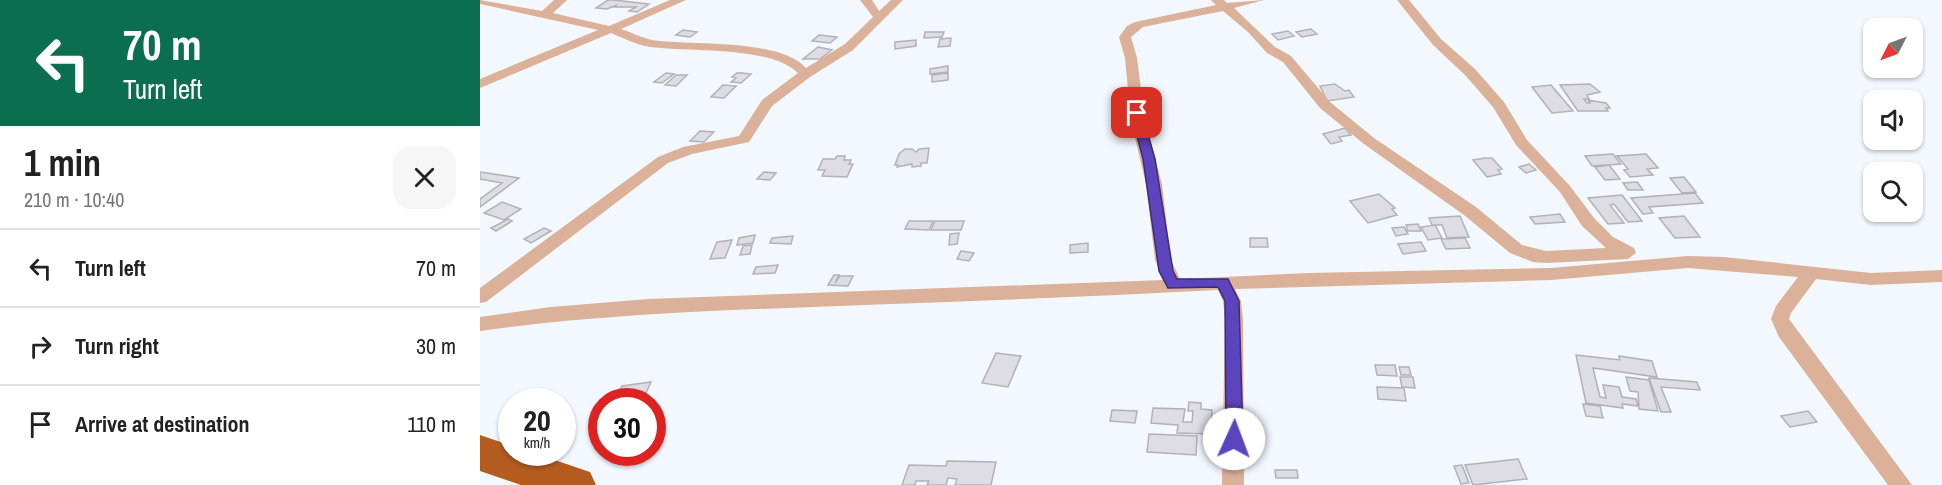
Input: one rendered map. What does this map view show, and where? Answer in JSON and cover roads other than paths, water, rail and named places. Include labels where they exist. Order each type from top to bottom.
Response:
[{"type":"highway","points":[[480,453],[575,485]]},
{"type":"street","points":[[544,15],[561,0]]},
{"type":"street","points":[[480,84],[680,0]]},
{"type":"street","points":[[866,0],[878,17]]},
{"type":"street","points":[[480,297],[663,160],[688,150],[744,138],[767,103],[805,74],[849,47],[897,0]]},
{"type":"street","points":[[1173,284],[1163,260],[1154,184],[1138,121],[1131,58],[1125,37],[1131,28],[1139,24],[1222,4],[1258,0]]},
{"type":"street","points":[[1403,0],[1437,42],[1470,72],[1498,105],[1521,142],[1565,189],[1588,222],[1607,241],[1654,264]]},
{"type":"street","points":[[480,1],[612,30],[658,45],[749,50],[794,62],[805,74]]},
{"type":"street","points":[[1222,4],[1271,50],[1292,64],[1311,91],[1331,110],[1394,159],[1470,211],[1516,249],[1533,256],[1546,257],[1628,252]]},
{"type":"street","points":[[480,324],[551,314],[648,306],[1010,294],[1223,282],[1551,274],[1654,264],[1724,263],[1870,279],[1942,276]]},
{"type":"street","points":[[1811,273],[1782,311],[1780,319],[1786,332],[1901,485]]},
{"type":"street","points":[[1223,282],[1232,301],[1234,318],[1233,485]]}]
